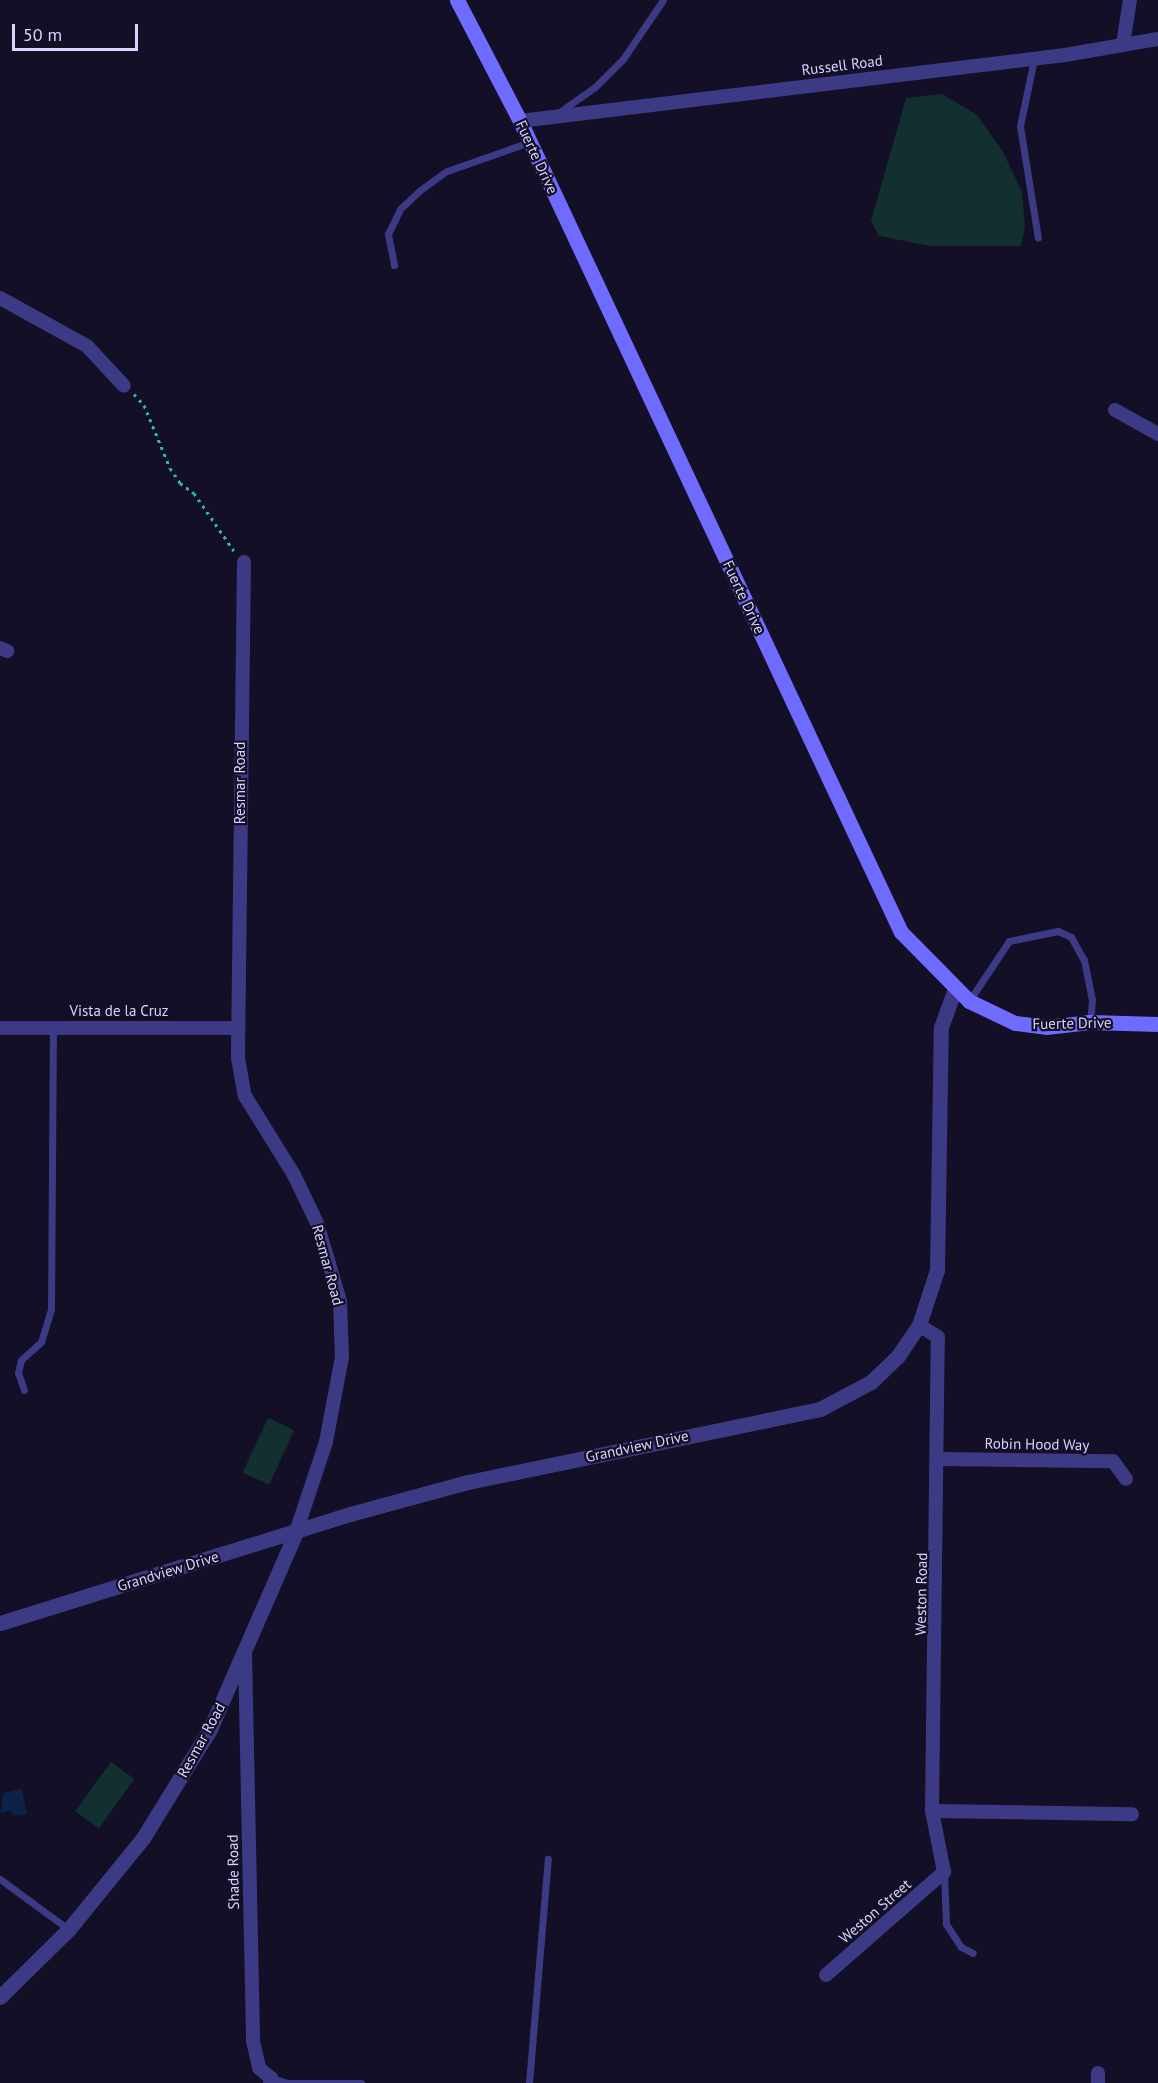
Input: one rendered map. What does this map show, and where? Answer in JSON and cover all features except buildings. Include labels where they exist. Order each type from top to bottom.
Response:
[{"type":"main road","name":"Fuerte Drive","points":[[457,0],[520,121],[875,883],[901,932],[969,1001],[1015,1023],[1046,1027],[1090,1022],[1158,1024]]},
{"type":"street","points":[[1123,44],[1130,0]]},
{"type":"street","name":"Russell Road","points":[[520,121],[1034,59],[1154,37]]},
{"type":"street","points":[[0,298],[87,346],[124,386]]},
{"type":"street","points":[[1116,410],[1158,434]]},
{"type":"street","name":"Resmar Road","points":[[0,1997],[69,1929],[142,1838],[210,1729],[245,1654],[296,1532],[326,1442],[342,1357],[340,1301],[317,1223],[294,1175],[245,1096],[238,1058],[244,562]]},
{"type":"street","name":"Grandview Drive","points":[[0,1623],[468,1482],[820,1409],[871,1382],[898,1356],[919,1324],[937,1270],[941,1027],[955,989]]},
{"type":"street","name":"Vista de la Cruz","points":[[0,1028],[238,1028]]},
{"type":"street","name":"Weston Road","points":[[919,1324],[938,1337],[939,1459],[932,1811],[945,1872]]},
{"type":"street","name":"Robin Hood Way","points":[[939,1459],[1113,1461],[1126,1479]]},
{"type":"street","name":"Shade Road","points":[[245,1654],[253,2041],[259,2068],[271,2080]]},
{"type":"street","points":[[932,1811],[1132,1814]]},
{"type":"street","name":"Weston Street","points":[[826,1975],[945,1872]]},
{"type":"lane","points":[[554,117],[595,87],[623,59],[663,0]]},
{"type":"lane","points":[[1034,59],[1020,126],[1038,238]]},
{"type":"lane","points":[[394,265],[388,234],[400,209],[419,191],[447,171],[530,142]]},
{"type":"lane","points":[[969,1001],[1009,941],[1058,931],[1071,937],[1084,960],[1092,1000],[1090,1022]]},
{"type":"lane","points":[[24,1390],[18,1373],[21,1360],[41,1342],[51,1309],[53,1028]]},
{"type":"lane","points":[[529,2083],[548,1859]]},
{"type":"lane","points":[[945,1872],[946,1924],[961,1947],[973,1953]]},
{"type":"lane","points":[[0,1879],[69,1929]]},
{"type":"lane","points":[[271,2080],[361,2083]]},
{"type":"path","points":[[124,386],[144,405],[180,483],[194,493],[244,562]]},
{"type":"green space","points":[[942,94],[977,115],[1003,152],[1022,192],[1025,227],[1021,246],[931,246],[879,236],[871,221],[906,98]]},
{"type":"green space","points":[[268,1418],[294,1430],[269,1485],[243,1472]]},
{"type":"green space","points":[[111,1762],[134,1779],[99,1828],[75,1811]]},
{"type":"water","points":[[22,1789],[27,1814],[13,1816],[11,1811],[0,1813],[4,1793]]}]
